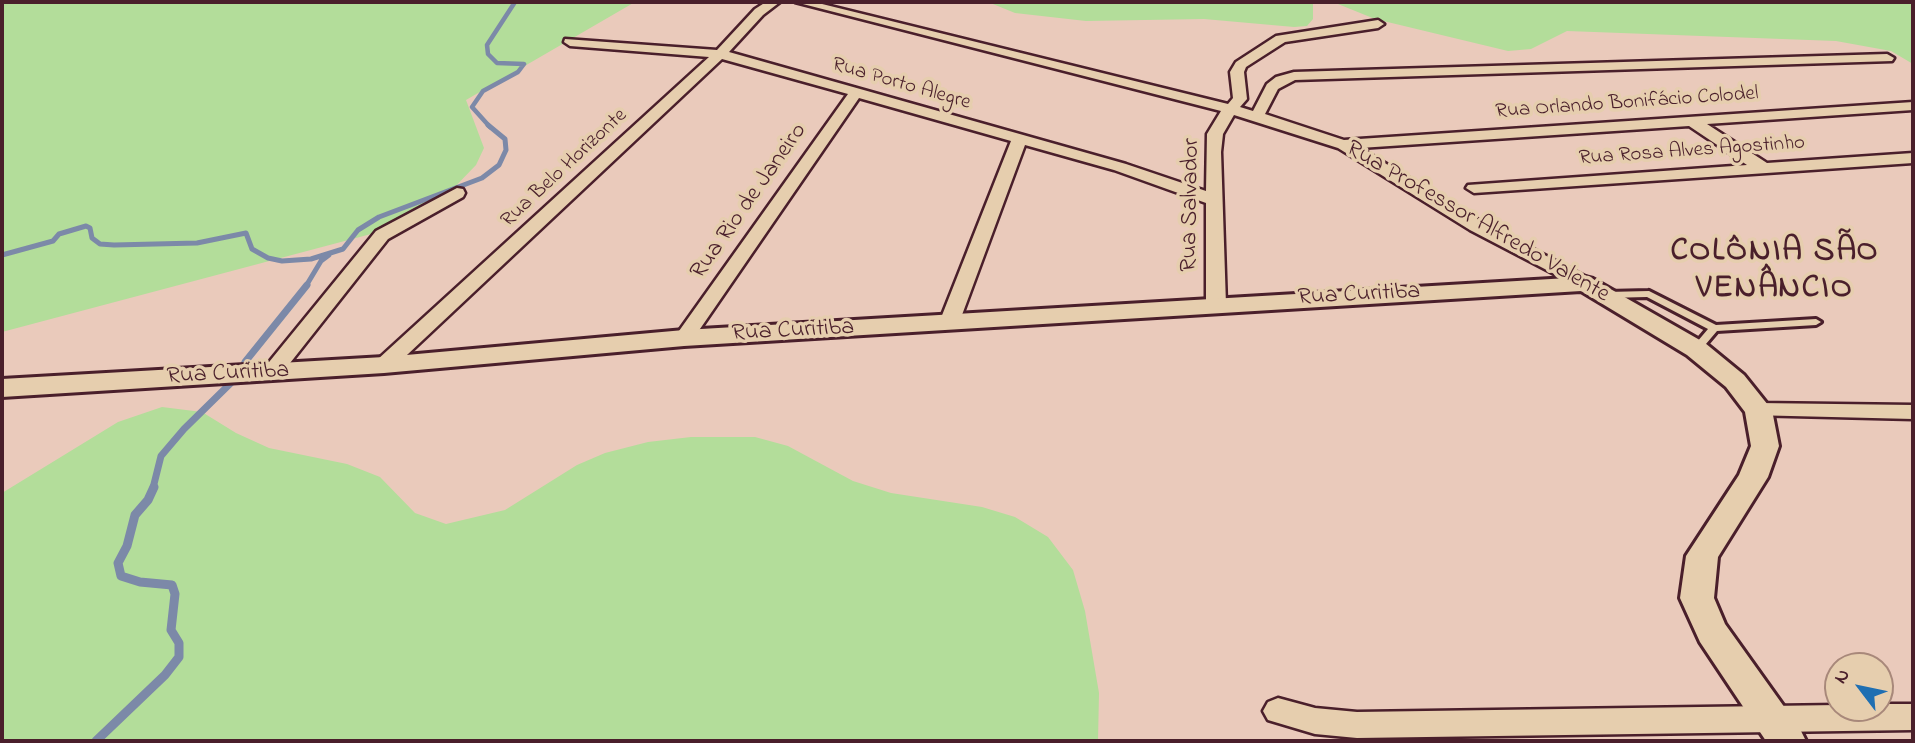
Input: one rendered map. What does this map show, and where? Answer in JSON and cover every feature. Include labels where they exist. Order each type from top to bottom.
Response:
[{"type":"street","name":"Rua Belo Horizonte","points":[[384,365],[720,54],[759,12],[774,2]]},
{"type":"street","name":"Rua Professor Alfredo Valente","points":[[801,2],[1257,116],[1343,145],[1476,226],[1595,290],[1705,338],[1758,410],[1765,446],[1753,477],[1702,556],[1697,598],[1712,632],[1780,731]]},
{"type":"street","name":"Rua Salvador","points":[[1216,305],[1215,134],[1240,99],[1237,72],[1241,65],[1273,42],[1378,24]]},
{"type":"street","name":"Rua Porto Alegre","points":[[570,42],[720,54],[1152,176],[1214,200]]},
{"type":"street","points":[[1257,116],[1272,87],[1281,80],[1312,75],[1887,58]]},
{"type":"street","name":"Rua Rio de Janeiro","points":[[684,338],[855,94]]},
{"type":"street","name":"Rua Orlando Bonifácio Colodel","points":[[1343,145],[1913,106]]},
{"type":"street","points":[[1692,121],[1763,168]]},
{"type":"street","points":[[949,323],[1019,140]]},
{"type":"street","name":"Rua Rosa Alves Agostinho","points":[[1475,188],[1913,158]]},
{"type":"street","points":[[272,372],[382,235],[457,193]]},
{"type":"street","name":"Rua Curitiba","points":[[2,388],[384,365],[684,338],[1216,305],[1595,290]]},
{"type":"street","points":[[1758,410],[1913,412]]},
{"type":"street","points":[[1278,710],[1315,721],[1356,725],[1780,731],[1913,717]]},
{"type":"lane","points":[[1705,338],[1816,322]]},
{"type":"green space","points":[[2,2],[635,2],[466,100],[484,148],[476,165],[449,193],[403,222],[371,234],[2,332]]},
{"type":"green space","points":[[988,2],[1313,2],[1313,19],[1307,26],[1294,27],[1204,19],[1086,21],[1015,13]]},
{"type":"green space","points":[[1333,2],[1913,2],[1913,64],[1891,51],[1836,41],[1567,31],[1531,49],[1508,51],[1375,19]]},
{"type":"green space","points":[[162,407],[202,412],[236,433],[269,448],[347,464],[380,477],[415,513],[446,524],[505,510],[577,465],[605,453],[648,442],[691,437],[755,437],[788,446],[853,481],[891,493],[982,507],[1015,517],[1048,537],[1073,570],[1085,611],[1099,693],[1098,741],[2,741],[2,493],[118,422]]},
{"type":"waterway","points":[[489,126],[472,107],[483,91],[518,72],[524,64],[497,63],[488,54],[487,45],[515,2]]},
{"type":"waterway","points":[[2,255],[53,241],[59,234],[86,226],[90,228],[92,238],[100,244],[114,245],[197,243],[246,233],[252,249],[268,258],[282,261],[311,259],[343,249],[358,230],[379,217],[482,178],[499,165],[506,150],[505,139],[489,126]]},
{"type":"waterway","points":[[306,286],[321,261],[329,255]]},
{"type":"waterway","points":[[153,488],[161,456],[184,429],[240,374],[245,362],[307,285]]},
{"type":"waterway","points":[[96,741],[165,675],[179,657],[179,643],[171,630],[175,594],[172,585],[140,582],[121,576],[118,563],[127,546],[135,515],[148,500],[154,487]]},
{"type":"district","name":"COLÔNIA SÃO VENÂNCIO","points":[[1775,272]]}]
